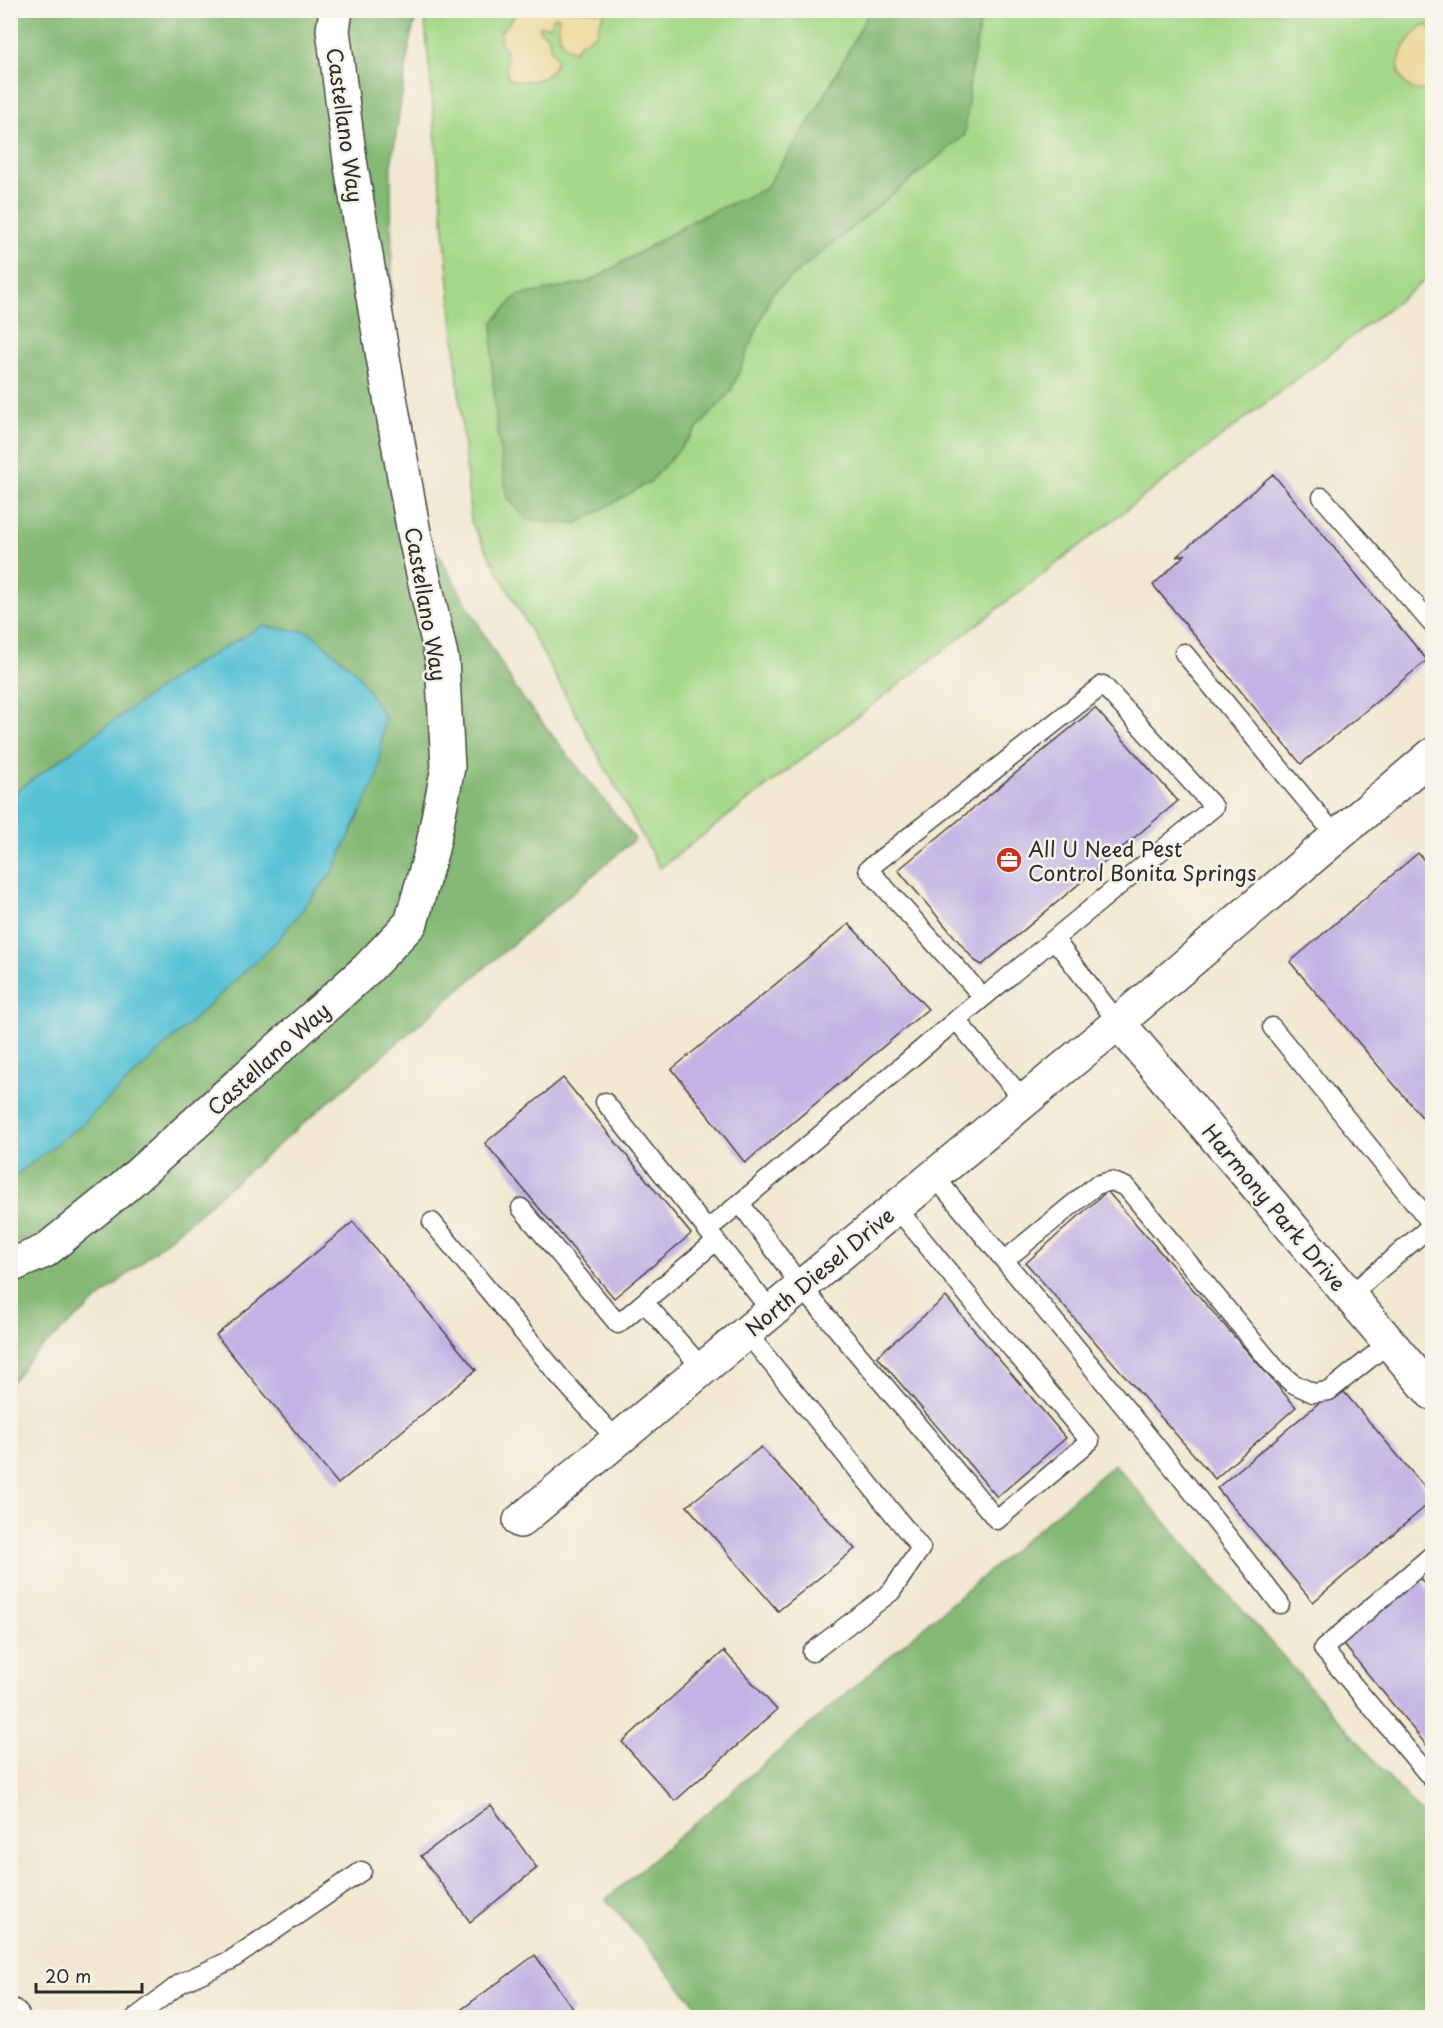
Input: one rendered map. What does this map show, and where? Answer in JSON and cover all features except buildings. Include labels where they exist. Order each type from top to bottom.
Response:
[{"type":"street","name":"Castellano Way","points":[[10,1266],[45,1251],[124,1187],[367,969],[411,922],[432,849],[447,767],[442,660],[414,533],[352,171],[333,30],[336,10]]},
{"type":"street","name":"North Diesel Drive","points":[[520,1521],[934,1176],[1432,755]]},
{"type":"street","name":"Harmony Park Drive","points":[[1118,1021],[1432,1393]]},
{"type":"lane","points":[[1322,497],[1432,624]]},
{"type":"lane","points":[[1184,653],[1336,836]]},
{"type":"lane","points":[[521,1208],[618,1324],[644,1302],[711,1236],[740,1203],[983,997],[1214,807],[1103,685],[868,869],[983,997]]},
{"type":"lane","points":[[1054,939],[1118,1021]]},
{"type":"lane","points":[[956,1020],[1024,1100]]},
{"type":"lane","points":[[1272,1028],[1432,1224],[1350,1295]]},
{"type":"lane","points":[[605,1102],[771,1311]]},
{"type":"lane","points":[[934,1176],[1091,1363],[1190,1486],[1280,1604]]},
{"type":"lane","points":[[1005,1260],[1095,1185],[1112,1181],[1126,1186],[1276,1369],[1292,1383],[1313,1393],[1329,1390],[1390,1342]]},
{"type":"lane","points":[[740,1203],[801,1286],[998,1520],[1090,1440],[996,1330],[896,1207]]},
{"type":"lane","points":[[432,1222],[560,1377],[617,1440]]},
{"type":"lane","points":[[644,1302],[703,1369]]},
{"type":"lane","points":[[746,1332],[921,1548],[891,1592],[812,1652]]},
{"type":"lane","points":[[1432,1555],[1323,1649],[1432,1779]]},
{"type":"lane","points":[[135,2018],[181,1983],[231,1960],[362,1871]]},
{"type":"green space","points":[[870,10],[982,11],[970,79],[965,135],[772,293],[731,391],[650,482],[576,524],[527,520],[507,497],[497,428],[492,368],[493,322],[517,296],[589,282],[698,218],[765,189],[819,106]]},
{"type":"green space","points":[[11,11],[418,11],[411,35],[391,167],[392,295],[386,358],[427,535],[517,691],[635,839],[31,1357],[11,1383]]},
{"type":"green space","points":[[424,11],[1432,11],[1432,275],[660,868],[471,522]]},
{"type":"green space","points":[[1114,1464],[1432,1826],[1432,2017],[706,2017],[606,1899]]},
{"type":"sand","points":[[511,10],[605,11],[595,35],[580,43],[574,51],[562,42],[557,16],[553,18],[550,26],[540,26],[539,30],[548,36],[551,49],[557,59],[554,67],[545,77],[526,81],[511,80],[507,76],[506,52],[500,40],[501,31],[514,17]]},
{"type":"sand","points":[[1423,25],[1432,27],[1432,92],[1411,89],[1402,79],[1399,71],[1401,54],[1405,46]]},
{"type":"water","points":[[262,626],[310,632],[357,673],[384,716],[378,775],[333,871],[278,940],[81,1125],[11,1179],[11,795],[183,671]]},
{"type":"place","name":"All U Need Pest Control Bonita Springs","points":[[1009,860]]}]
